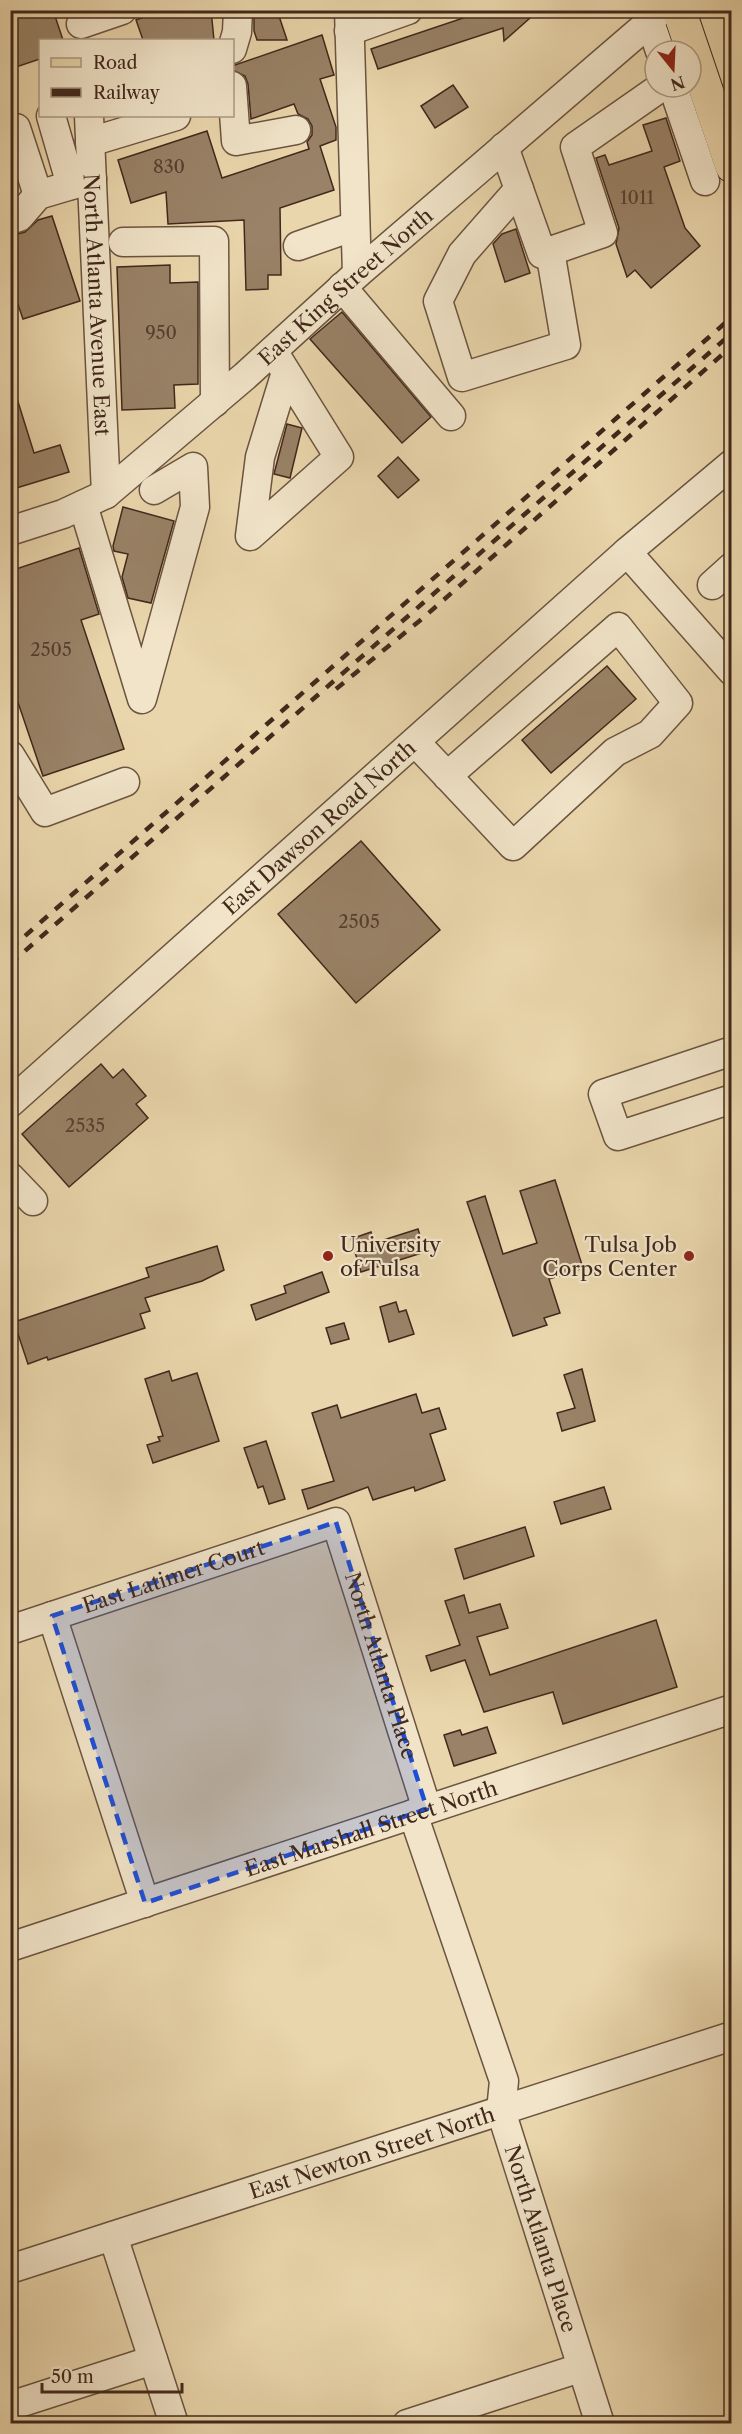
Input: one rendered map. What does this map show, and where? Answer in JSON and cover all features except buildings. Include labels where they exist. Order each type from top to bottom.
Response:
[{"type":"main road","points":[[701,10],[732,103]]},
{"type":"main road","points":[[663,14],[718,174]]},
{"type":"street","points":[[81,25],[122,10]]},
{"type":"street","points":[[234,42],[238,10]]},
{"type":"street","points":[[408,10],[349,21],[356,226],[349,281],[451,416]]},
{"type":"street","points":[[661,39],[663,14]]},
{"type":"street","name":"East King Street North","points":[[10,531],[94,500],[215,402],[279,362],[349,281],[663,14]]},
{"type":"street","points":[[504,147],[542,254],[603,233],[575,147],[644,99]]},
{"type":"street","points":[[679,99],[718,174]]},
{"type":"street","points":[[234,114],[236,141],[296,130]]},
{"type":"street","points":[[10,220],[19,217],[38,195],[81,182],[51,117]]},
{"type":"street","points":[[89,129],[169,117]]},
{"type":"street","points":[[16,128],[38,195]]},
{"type":"street","name":"North Atlanta Avenue East","points":[[89,129],[81,182],[94,500],[142,699],[195,507],[193,467],[153,499],[156,452]]},
{"type":"street","points":[[470,177],[497,214]]},
{"type":"street","points":[[519,189],[462,254],[438,301],[462,377],[566,345],[550,251]]},
{"type":"street","points":[[298,246],[356,226]]},
{"type":"street","points":[[123,242],[214,241],[215,402]]},
{"type":"street","points":[[279,362],[339,457],[250,536],[260,457],[279,362]]},
{"type":"street","name":"East Dawson Road North","points":[[10,1103],[627,552],[732,464]]},
{"type":"street","points":[[627,552],[732,671]]},
{"type":"street","points":[[415,742],[447,776],[513,846],[615,752],[650,734],[678,703],[618,627],[447,776]]},
{"type":"street","points":[[10,755],[45,812],[125,782]]},
{"type":"street","points":[[732,1051],[603,1094],[618,1136],[732,1099]]},
{"type":"street","points":[[10,1177],[33,1201]]},
{"type":"street","name":"East Latimer Court","points":[[10,1630],[336,1522]]},
{"type":"street","name":"North Atlanta Place","points":[[336,1522],[420,1812],[504,2081],[501,2110],[580,2368],[600,2424]]},
{"type":"street","points":[[52,1616],[146,1903]]},
{"type":"street","name":"East Marshall Street North","points":[[10,1947],[732,1709]]},
{"type":"street","name":"East Newton Street North","points":[[10,2269],[732,2036]]},
{"type":"street","points":[[113,2236],[174,2424]]},
{"type":"street","points":[[10,2406],[153,2360]]},
{"type":"street","points":[[407,2424],[580,2368]]},
{"type":"highlighted area","points":[[336,1522],[427,1809],[145,1903],[52,1616]]},
{"type":"railway","points":[[10,949],[732,317]]},
{"type":"railway","points":[[10,964],[732,333]]},
{"type":"railway","points":[[336,689],[423,618],[732,346]]},
{"type":"place","name":"University of Tulsa","points":[[328,1256]]},
{"type":"place","name":"Tulsa Job Corps Center","points":[[689,1256]]}]
